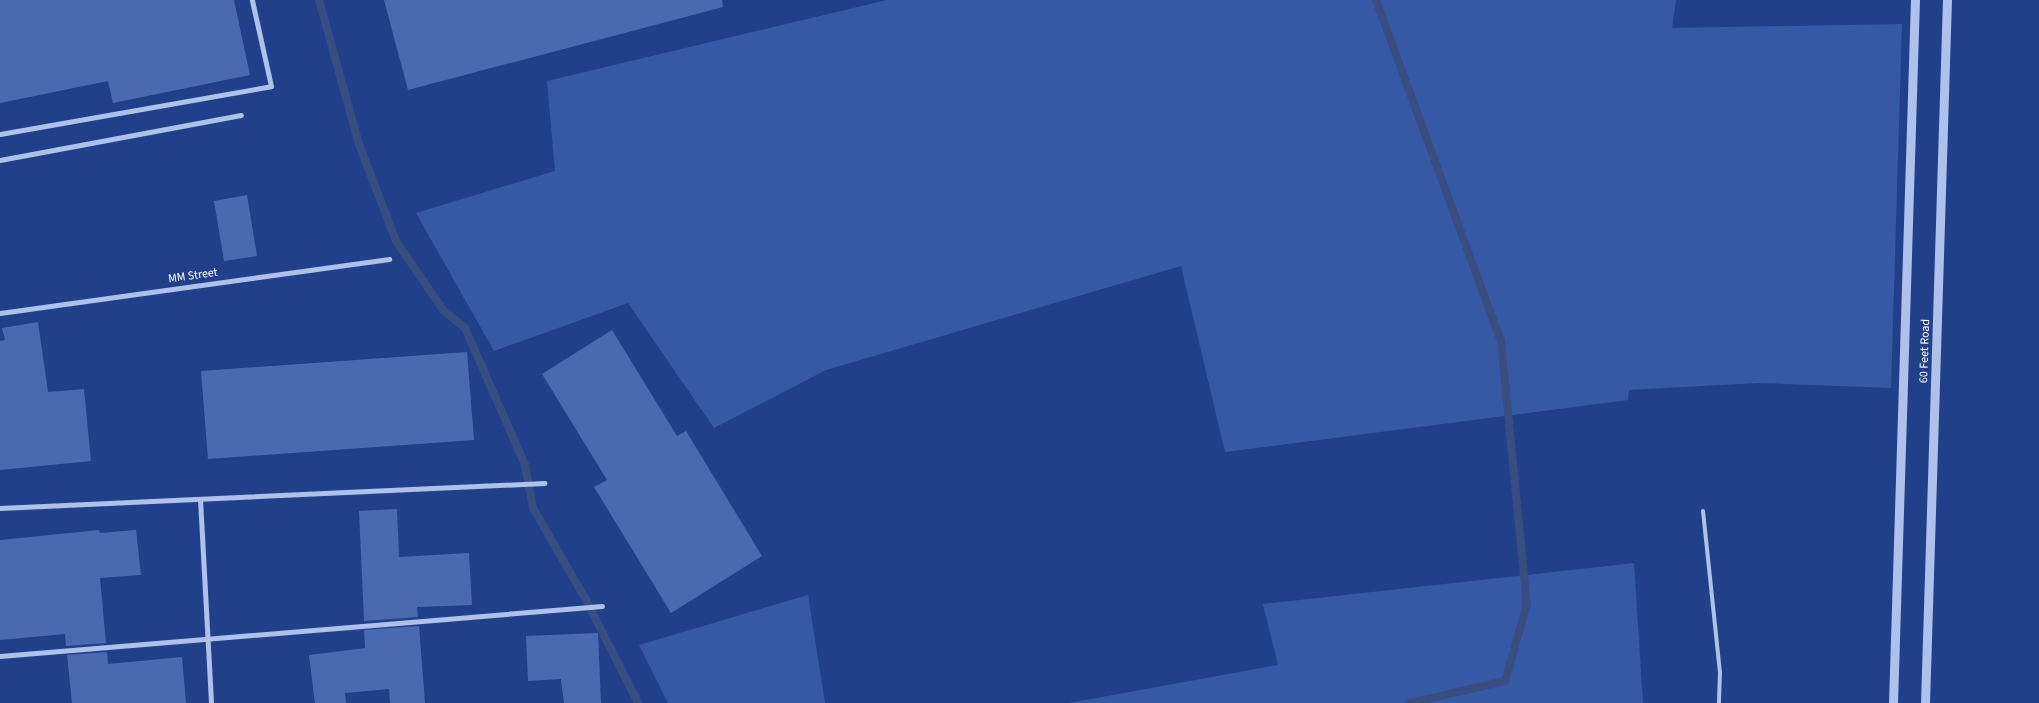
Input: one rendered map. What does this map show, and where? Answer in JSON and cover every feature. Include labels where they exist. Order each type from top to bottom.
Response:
[{"type":"street","points":[[0,134],[271,86],[252,0]]},
{"type":"street","name":"60 Feet Road","points":[[1894,703],[1915,0]]},
{"type":"street","name":"60 Feet Road","points":[[1925,703],[1947,0]]},
{"type":"street","points":[[0,160],[241,115]]},
{"type":"street","name":"MM Street","points":[[0,313],[389,259]]},
{"type":"street","points":[[0,508],[544,483]]},
{"type":"street","points":[[200,499],[212,703]]},
{"type":"street","points":[[0,656],[602,606]]},
{"type":"lane","points":[[1703,511],[1720,672],[1719,703]]},
{"type":"shaded area","points":[[887,0],[1676,0],[1672,28],[1902,24],[1891,388],[1758,383],[1629,390],[1628,400],[1225,452],[1181,266],[826,370],[714,428],[628,303],[494,351],[416,213],[555,171],[547,81]]},
{"type":"shaded area","points":[[1634,563],[1643,703],[1069,703],[1278,665],[1263,604]]},
{"type":"shaded area","points":[[808,595],[825,703],[668,703],[639,645]]},
{"type":"building","points":[[0,0],[234,0],[250,75],[113,103],[108,81],[0,103]]},
{"type":"building","points":[[384,0],[722,0],[723,7],[408,90]]},
{"type":"building","points":[[247,195],[257,256],[224,261],[214,201]]},
{"type":"building","points":[[38,322],[48,392],[84,389],[91,461],[0,470],[0,341],[5,340],[2,328]]},
{"type":"building","points":[[612,330],[677,436],[686,431],[762,556],[671,613],[594,487],[607,480],[542,374]]},
{"type":"building","points":[[467,352],[474,440],[208,459],[201,371]]},
{"type":"building","points":[[397,509],[399,557],[469,553],[472,605],[417,607],[418,617],[364,621],[359,511]]},
{"type":"building","points":[[99,530],[100,533],[136,530],[141,575],[100,578],[106,643],[66,646],[65,634],[0,640],[0,540]]},
{"type":"building","points":[[419,626],[425,703],[390,703],[389,689],[345,693],[346,703],[315,703],[309,655],[365,648],[364,630]]},
{"type":"building","points":[[598,633],[601,703],[564,703],[561,679],[528,681],[526,636]]},
{"type":"building","points":[[107,652],[108,664],[182,657],[186,703],[72,703],[67,655]]},
{"type":"waterway","points":[[319,0],[359,144],[396,241],[443,310],[465,328],[525,465],[533,508],[585,598],[638,703]]},
{"type":"waterway","points":[[1376,0],[1501,341],[1527,604],[1505,681],[1410,703]]}]
